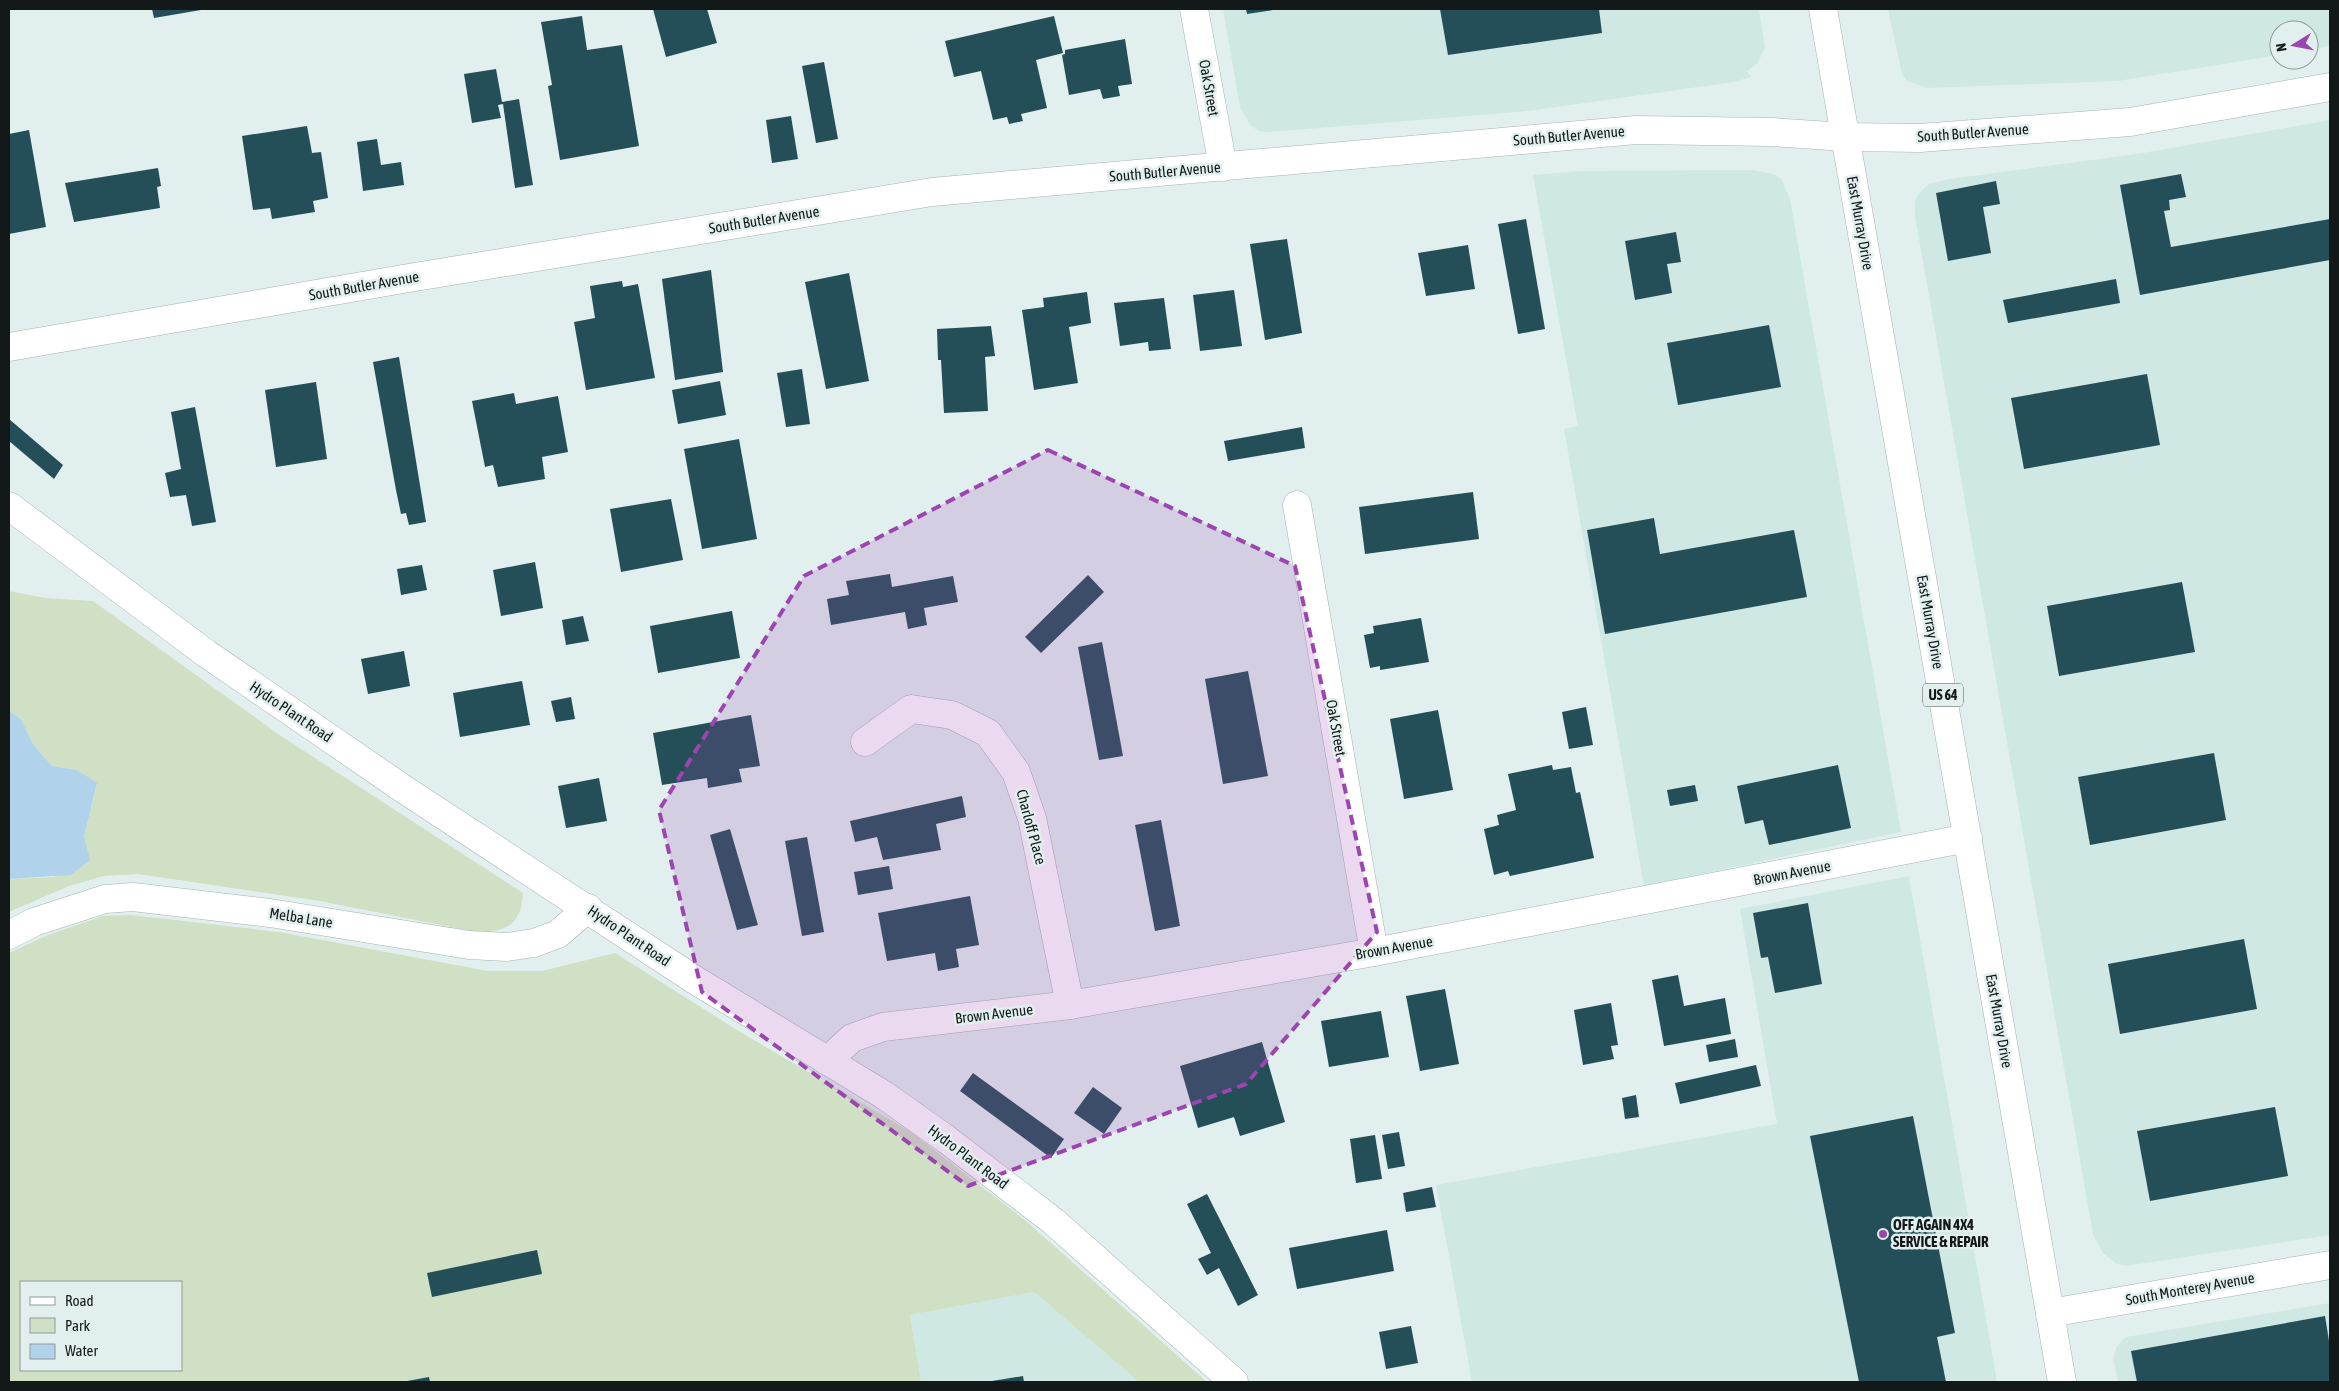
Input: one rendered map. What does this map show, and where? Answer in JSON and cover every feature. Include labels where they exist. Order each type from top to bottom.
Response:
[{"type":"main road","name":"Oak Street","points":[[1194,9],[1223,167]]},
{"type":"main road","name":"East Murray Drive","points":[[1823,9],[2062,1382]]},
{"type":"main road","name":"South Butler Avenue","points":[[9,347],[403,279],[932,192],[1636,130],[1772,132],[1845,138],[1920,138],[2130,122],[2330,87]]},
{"type":"main road","name":"Oak Street","points":[[1297,505],[1374,952]]},
{"type":"main road","name":"Hydro Plant Road","points":[[9,506],[206,654],[405,790],[588,908],[695,980],[900,1106],[1053,1221],[1234,1382]]},
{"type":"main road","name":"Charloff Place","points":[[865,742],[911,709],[952,715],[988,733],[1016,772],[1032,818],[1070,1005]]},
{"type":"main road","name":"Brown Avenue","points":[[826,1061],[852,1038],[882,1027],[1070,1005],[1374,952],[1968,838]]},
{"type":"main road","name":"Melba Lane","points":[[9,935],[34,922],[105,899],[133,897],[270,913],[469,946],[507,947],[534,943],[558,934],[588,908]]},
{"type":"main road","name":"South Monterey Avenue","points":[[2050,1313],[2330,1265]]},
{"type":"highlighted area","points":[[1048,450],[1295,566],[1377,932],[1246,1084],[968,1186],[702,992],[659,810],[804,576]]},
{"type":"shaded area","points":[[1223,9],[1759,9],[1765,48],[1757,64],[1747,71],[1751,77],[1734,82],[1528,111],[1269,132],[1259,131],[1251,126],[1240,107]]},
{"type":"shaded area","points":[[1888,9],[2330,9],[2330,46],[2319,48],[2319,20],[2269,20],[2269,57],[2118,81],[1927,88],[1907,81],[1902,74]]},
{"type":"shaded area","points":[[2330,120],[2330,1235],[2126,1266],[2117,1264],[2103,1253],[2093,1234],[1915,216],[1915,202],[1918,195],[1928,184],[1950,179],[2137,154]]},
{"type":"shaded area","points":[[1754,170],[1776,175],[1781,179],[1790,199],[1901,832],[1644,886],[1564,429],[1578,426],[1533,175],[1580,171]]},
{"type":"shaded area","points":[[1909,876],[1997,1382],[1472,1382],[1436,1185],[1777,1124],[1740,909]]},
{"type":"shaded area","points":[[1034,1292],[1139,1382],[921,1382],[910,1315]]},
{"type":"shaded area","points":[[2330,1303],[2330,1382],[2118,1382],[2113,1357],[2117,1346],[2126,1337]]},
{"type":"green space","points":[[9,591],[45,598],[93,601],[281,736],[523,893],[520,912],[512,924],[499,930],[481,933],[320,901],[138,874],[104,876],[69,886],[9,912],[9,879],[54,877],[84,837],[97,784],[77,770],[52,766],[33,744],[21,719],[9,711]]},
{"type":"green space","points":[[131,915],[279,932],[488,971],[542,971],[615,953],[737,1030],[911,1132],[1026,1221],[1207,1382],[1139,1382],[1034,1292],[910,1315],[921,1382],[9,1382],[9,953],[48,935],[103,916]]},
{"type":"water","points":[[9,711],[21,719],[33,744],[52,766],[77,770],[97,783],[84,837],[90,860],[71,875],[9,879]]},
{"type":"building","points":[[152,9],[201,9],[201,10],[154,18]]},
{"type":"building","points":[[653,9],[707,9],[717,43],[666,57]]},
{"type":"building","points":[[1246,9],[1273,9],[1273,10],[1247,14]]},
{"type":"building","points":[[1440,9],[1599,9],[1602,33],[1448,55]]},
{"type":"building","points":[[582,16],[587,50],[622,45],[639,146],[560,160],[548,86],[552,85],[541,22]]},
{"type":"building","points":[[1054,16],[1063,53],[1036,60],[1047,108],[1021,114],[1023,121],[1009,124],[1007,117],[993,120],[981,71],[954,77],[945,41]]},
{"type":"building","points":[[1125,39],[1132,84],[1118,86],[1120,96],[1103,99],[1100,89],[1069,95],[1062,55],[1065,54],[1065,50]]},
{"type":"building","points":[[824,62],[838,139],[816,143],[802,66]]},
{"type":"building","points":[[496,69],[502,102],[519,99],[533,185],[515,188],[503,104],[498,105],[501,118],[472,123],[464,74]]},
{"type":"building","points":[[791,116],[798,159],[772,163],[766,120]]},
{"type":"building","points":[[307,126],[312,153],[321,152],[328,198],[313,201],[315,212],[272,219],[270,208],[253,210],[242,136]]},
{"type":"building","points":[[29,130],[46,227],[9,234],[9,134]]},
{"type":"building","points":[[377,139],[381,165],[401,162],[404,185],[363,191],[357,142]]},
{"type":"building","points":[[158,168],[161,186],[157,187],[160,208],[74,222],[65,183]]},
{"type":"building","points":[[2181,174],[2186,197],[2169,200],[2170,210],[2164,211],[2171,247],[2330,219],[2330,260],[2140,295],[2120,185]]},
{"type":"building","points":[[1996,181],[2000,204],[1983,207],[1991,253],[1948,261],[1936,193]]},
{"type":"building","points":[[1526,219],[1545,329],[1518,334],[1498,224]]},
{"type":"building","points":[[1676,232],[1681,262],[1667,264],[1672,293],[1635,300],[1625,241]]},
{"type":"building","points":[[1287,239],[1302,333],[1265,340],[1250,244]]},
{"type":"building","points":[[1468,245],[1475,289],[1426,296],[1418,253]]},
{"type":"building","points":[[711,270],[723,372],[675,380],[662,279]]},
{"type":"building","points":[[849,273],[869,381],[826,389],[805,282]]},
{"type":"building","points":[[2116,279],[2120,303],[2008,323],[2003,300]]},
{"type":"building","points":[[622,281],[623,287],[638,284],[655,378],[586,390],[574,322],[595,318],[590,286]]},
{"type":"building","points":[[1234,290],[1242,346],[1200,351],[1193,295]]},
{"type":"building","points":[[1087,292],[1091,323],[1069,327],[1078,383],[1034,390],[1022,310],[1044,307],[1043,298]]},
{"type":"building","points":[[1164,298],[1171,349],[1149,351],[1148,342],[1120,346],[1114,303]]},
{"type":"building","points":[[1769,325],[1781,387],[1678,405],[1667,343]]},
{"type":"building","points":[[991,326],[995,356],[985,357],[988,411],[944,413],[941,360],[938,360],[937,329]]},
{"type":"building","points":[[399,357],[426,522],[409,525],[406,513],[401,514],[373,362]]},
{"type":"building","points":[[802,369],[810,424],[786,427],[777,373]]},
{"type":"building","points":[[2147,374],[2160,445],[2024,469],[2011,398]]},
{"type":"building","points":[[720,381],[726,415],[678,424],[672,390]]},
{"type":"building","points":[[316,382],[327,459],[276,467],[265,390]]},
{"type":"building","points":[[514,393],[516,404],[558,396],[568,452],[542,457],[545,479],[498,487],[493,465],[485,467],[472,401]]},
{"type":"building","points":[[195,407],[216,522],[192,526],[186,495],[170,497],[165,473],[181,469],[171,412]]},
{"type":"building","points":[[9,419],[63,465],[54,479],[9,441]]},
{"type":"building","points":[[1302,427],[1305,448],[1228,461],[1224,441]]},
{"type":"building","points":[[739,439],[757,539],[702,549],[684,449]]},
{"type":"building","points":[[1473,492],[1479,539],[1365,554],[1359,507]]},
{"type":"building","points":[[671,499],[683,560],[621,572],[610,509]]},
{"type":"building","points":[[1654,518],[1660,554],[1794,530],[1807,597],[1605,634],[1587,530]]},
{"type":"building","points":[[535,562],[543,608],[501,616],[493,570]]},
{"type":"building","points":[[422,565],[427,590],[401,595],[397,569]]},
{"type":"building","points":[[890,574],[892,587],[953,576],[958,602],[924,608],[927,625],[908,629],[905,612],[831,625],[827,599],[849,595],[846,581]]},
{"type":"building","points":[[1088,575],[1104,592],[1041,653],[1025,637]]},
{"type":"building","points":[[2182,582],[2195,652],[2059,676],[2047,606]]},
{"type":"building","points":[[732,611],[740,658],[658,673],[650,626]]},
{"type":"building","points":[[583,616],[589,641],[566,645],[562,620]]},
{"type":"building","points":[[1421,618],[1429,662],[1380,670],[1380,666],[1370,668],[1364,635],[1374,633],[1373,626]]},
{"type":"building","points":[[1102,642],[1123,756],[1099,760],[1078,647]]},
{"type":"building","points":[[404,651],[410,686],[368,694],[361,659]]},
{"type":"building","points":[[1248,671],[1268,776],[1223,784],[1205,679]]},
{"type":"building","points":[[522,681],[530,725],[460,737],[453,693]]},
{"type":"building","points":[[571,697],[575,719],[556,722],[551,701]]},
{"type":"building","points":[[1586,707],[1593,745],[1569,749],[1562,712]]},
{"type":"building","points":[[1438,710],[1453,790],[1404,799],[1390,719]]},
{"type":"building","points":[[751,715],[760,766],[739,769],[742,782],[708,788],[707,778],[662,785],[653,733]]},
{"type":"building","points":[[2214,753],[2226,820],[2090,845],[2078,777]]},
{"type":"building","points":[[1552,765],[1553,770],[1571,767],[1576,793],[1580,792],[1594,858],[1510,876],[1508,871],[1494,875],[1484,829],[1499,825],[1497,815],[1516,810],[1508,774]]},
{"type":"building","points":[[1838,765],[1851,828],[1769,845],[1763,820],[1745,824],[1737,786]]},
{"type":"building","points":[[599,778],[607,821],[566,828],[558,786]]},
{"type":"building","points":[[1695,785],[1698,801],[1670,806],[1667,790]]},
{"type":"building","points":[[962,796],[966,817],[936,824],[941,850],[883,860],[877,837],[855,842],[850,821]]},
{"type":"building","points":[[1161,820],[1180,926],[1155,931],[1135,825]]},
{"type":"building","points":[[730,829],[758,925],[737,930],[710,835]]},
{"type":"building","points":[[807,837],[824,932],[802,936],[785,841]]},
{"type":"building","points":[[889,866],[893,889],[858,895],[854,872]]},
{"type":"building","points":[[970,896],[979,945],[956,949],[959,967],[938,971],[935,953],[887,961],[878,913]]},
{"type":"building","points":[[1808,903],[1822,984],[1775,993],[1768,957],[1761,958],[1753,913]]},
{"type":"building","points":[[2244,939],[2257,1009],[2120,1034],[2108,964]]},
{"type":"building","points":[[1678,975],[1684,1006],[1725,998],[1731,1034],[1664,1046],[1652,980]]},
{"type":"building","points":[[1445,989],[1459,1064],[1420,1071],[1406,996]]},
{"type":"building","points":[[1611,1003],[1618,1045],[1611,1046],[1614,1059],[1583,1065],[1574,1010]]},
{"type":"building","points":[[1381,1011],[1389,1057],[1329,1067],[1321,1021]]},
{"type":"building","points":[[1735,1039],[1738,1057],[1709,1062],[1706,1045]]},
{"type":"building","points":[[1262,1042],[1285,1122],[1240,1136],[1234,1117],[1198,1128],[1180,1066]]},
{"type":"building","points":[[1756,1065],[1761,1086],[1680,1104],[1675,1083]]},
{"type":"building","points":[[973,1073],[1064,1139],[1051,1158],[960,1091]]},
{"type":"building","points":[[1093,1087],[1122,1108],[1104,1134],[1074,1113]]},
{"type":"building","points":[[1636,1095],[1639,1117],[1625,1119],[1622,1098]]},
{"type":"building","points":[[2275,1107],[2288,1176],[2150,1201],[2137,1131]]},
{"type":"building","name":"OFF AGAIN 4X4 SERVICE & REPAIR","points":[[1913,1116],[1955,1333],[1937,1337],[1946,1382],[1859,1382],[1810,1136]]},
{"type":"building","points":[[1399,1132],[1405,1166],[1388,1169],[1382,1135]]},
{"type":"building","points":[[1375,1135],[1382,1179],[1356,1183],[1350,1139]]},
{"type":"building","points":[[1432,1187],[1436,1207],[1406,1212],[1403,1193]]},
{"type":"building","points":[[1207,1194],[1258,1295],[1238,1306],[1219,1268],[1207,1275],[1198,1259],[1211,1253],[1187,1204]]},
{"type":"building","points":[[1387,1230],[1394,1271],[1297,1289],[1289,1248]]},
{"type":"building","points":[[537,1250],[542,1274],[432,1297],[427,1273]]},
{"type":"building","points":[[2325,1316],[2330,1347],[2330,1382],[2137,1382],[2131,1351]]},
{"type":"building","points":[[1411,1326],[1418,1363],[1386,1369],[1379,1332]]},
{"type":"building","points":[[1023,1376],[1024,1382],[992,1382],[992,1381]]},
{"type":"building","points":[[429,1377],[430,1382],[407,1382],[407,1381]]},
{"type":"place","name":"OFF AGAIN 4X4 SERVICE & REPAIR","points":[[1883,1234]]}]
